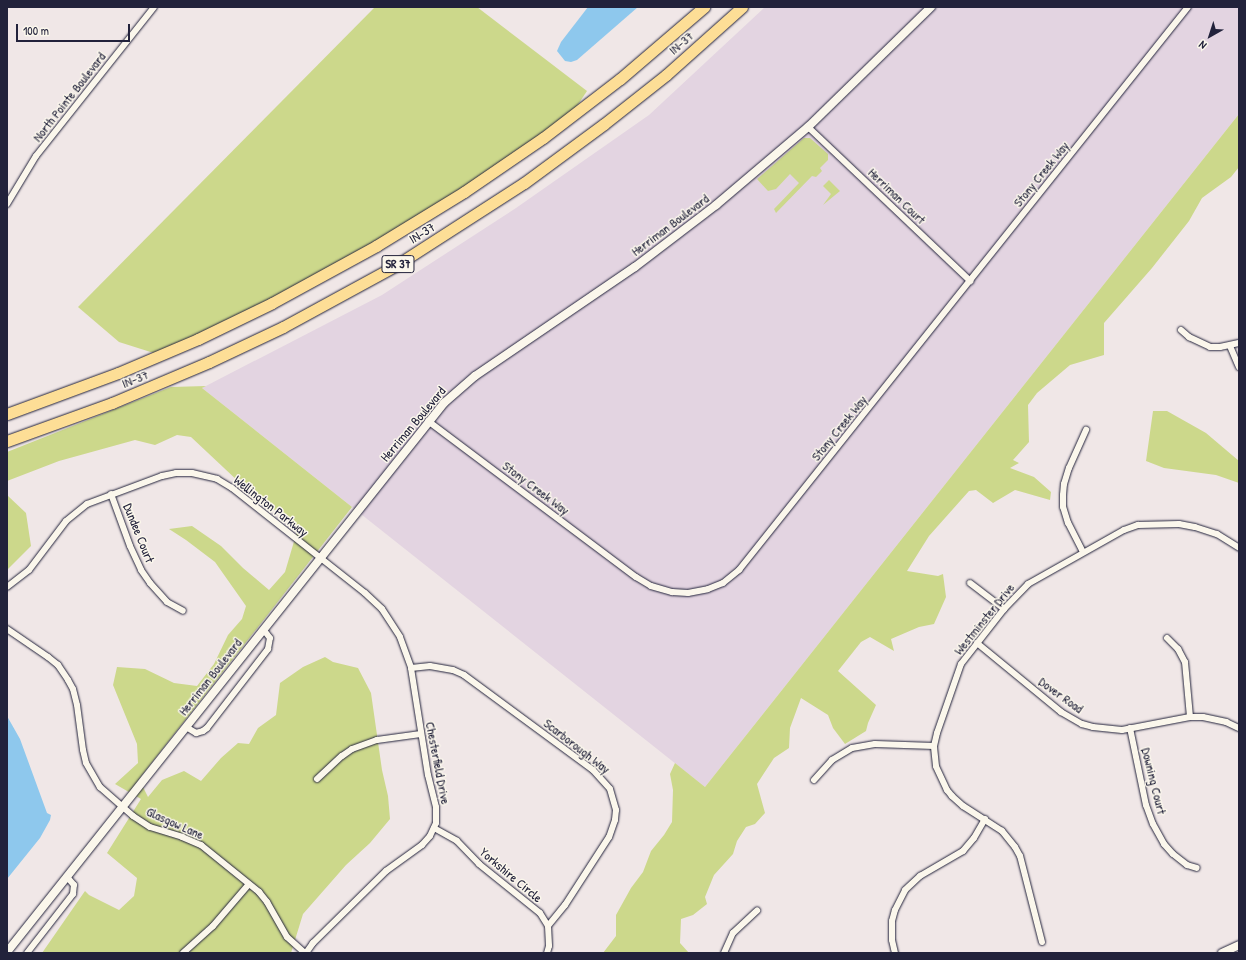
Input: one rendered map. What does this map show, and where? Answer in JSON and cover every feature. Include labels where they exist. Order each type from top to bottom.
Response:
[{"type":"highway","name":"IN-37","points":[[7,414],[111,376],[198,338],[272,303],[376,246],[464,192],[543,138],[620,79],[704,7]]},
{"type":"highway","name":"IN-37","points":[[7,441],[118,401],[248,344],[346,294],[432,244],[524,183],[604,124],[666,75],[742,7]]},
{"type":"street","name":"North Pointe Boulevard","points":[[7,204],[36,156],[154,7]]},
{"type":"street","name":"Herriman Boulevard","points":[[7,952],[428,421],[453,394],[475,376],[635,267],[716,205],[808,127],[931,7]]},
{"type":"street","name":"Stony Creek Way","points":[[428,421],[636,577],[652,586],[672,592],[688,593],[708,589],[723,583],[739,570],[1188,7]]},
{"type":"street","name":"Herriman Court","points":[[808,127],[970,281]]},
{"type":"street","points":[[1181,330],[1189,337],[1210,347],[1230,346],[1239,343]]},
{"type":"street","points":[[1230,346],[1239,367]]},
{"type":"street","points":[[1083,552],[1068,523],[1063,507],[1063,495],[1064,484],[1069,468],[1086,430]]},
{"type":"street","name":"Wellington Parkway","points":[[7,586],[29,570],[71,516],[87,504],[111,494],[176,473],[192,473],[206,476],[232,488],[320,558]]},
{"type":"street","name":"Dundee Court","points":[[111,494],[130,546],[142,570],[150,583],[167,602],[183,611]]},
{"type":"street","name":"Westminster Drive","points":[[1042,942],[1020,856],[1002,831],[985,818],[963,806],[947,790],[936,766],[934,746],[944,711],[961,664],[1004,609],[1028,584],[1124,530],[1138,525],[1156,523],[1179,524],[1217,534],[1239,548]]},
{"type":"street","name":"Chesterfield Drive","points":[[305,953],[313,943],[386,871],[422,845],[430,836],[434,828],[436,807],[428,775],[411,668],[400,637],[382,609],[366,593],[320,558]]},
{"type":"street","points":[[970,583],[1004,609]]},
{"type":"street","name":"Glasgow Lane","points":[[7,628],[58,665],[66,676],[73,689],[77,705],[86,763],[100,787],[123,807],[154,829],[196,842],[249,884],[263,896],[287,937],[305,953]]},
{"type":"street","points":[[186,727],[193,732],[199,732],[203,731],[211,722],[270,646],[269,636],[263,629]]},
{"type":"street","points":[[1167,638],[1178,649],[1185,662],[1190,717]]},
{"type":"street","name":"Dover Road","points":[[977,643],[1073,719],[1082,724],[1104,729],[1130,728],[1190,717],[1216,719],[1239,728]]},
{"type":"street","name":"Scarborough Way","points":[[411,668],[430,666],[453,670],[464,675],[593,770],[610,789],[616,810],[615,820],[609,837],[565,905],[548,926]]},
{"type":"street","name":"Downing Court","points":[[1130,728],[1146,805],[1153,824],[1164,844],[1173,854],[1187,865],[1197,868]]},
{"type":"street","points":[[317,779],[352,749],[377,740],[421,734]]},
{"type":"street","points":[[814,780],[832,760],[852,748],[875,744],[934,746]]},
{"type":"street","points":[[895,953],[892,940],[892,921],[895,910],[905,890],[920,876],[963,851],[985,818]]},
{"type":"street","name":"Yorkshire Circle","points":[[434,828],[457,841],[479,864],[540,913],[548,926]]},
{"type":"street","points":[[27,953],[73,894],[74,885],[67,877]]},
{"type":"street","points":[[183,953],[213,926],[249,884]]},
{"type":"street","points":[[724,953],[733,934],[757,911]]},
{"type":"street","points":[[547,953],[549,946],[548,926]]},
{"type":"street","points":[[1222,953],[1239,945]]},
{"type":"shaded area","points":[[765,7],[1239,7],[1239,114],[705,787],[202,388],[382,295],[516,208],[649,115]]},
{"type":"green space","points":[[375,7],[477,7],[587,91],[569,118],[363,253],[160,355],[119,342],[78,307]]},
{"type":"green space","points":[[1239,114],[1239,167],[1231,177],[1202,198],[1189,221],[1152,268],[1104,323],[1104,355],[1070,365],[1037,393],[1028,405],[1029,442],[1013,460],[1019,463],[1010,468],[1034,477],[1051,492],[1050,500],[1015,490],[993,503],[976,490],[969,491],[929,536],[907,571],[938,576],[943,574],[946,597],[934,624],[919,627],[891,639],[894,651],[870,637],[861,642],[838,671],[876,705],[866,731],[845,744],[833,728],[828,715],[801,698],[790,728],[789,748],[774,758],[757,784],[765,813],[755,824],[746,827],[737,841],[733,854],[714,875],[705,897],[707,904],[693,915],[681,919],[680,943],[689,953],[603,953],[616,936],[616,915],[631,888],[643,872],[651,851],[672,822],[673,790],[670,774],[675,763],[705,787]]},
{"type":"green space","points":[[804,138],[810,138],[828,154],[828,160],[820,168],[822,171],[816,177],[812,176],[776,213],[774,209],[799,183],[790,174],[776,189],[768,191],[757,179]]},
{"type":"green space","points":[[829,180],[840,191],[823,205],[831,194],[823,186]]},
{"type":"green space","points":[[206,386],[202,388],[352,507],[139,779],[148,797],[162,780],[184,771],[201,781],[221,758],[238,743],[249,744],[258,728],[276,715],[280,683],[303,667],[325,657],[333,662],[358,668],[371,693],[382,770],[388,796],[390,819],[370,843],[346,865],[303,914],[291,953],[42,953],[85,891],[89,895],[119,910],[134,896],[137,878],[107,853],[141,799],[115,784],[138,763],[137,744],[113,685],[117,667],[145,669],[174,683],[197,686],[214,664],[228,635],[242,619],[246,606],[215,562],[169,529],[192,526],[221,546],[243,568],[269,590],[285,572],[298,528],[240,483],[191,437],[177,435],[155,445],[135,440],[59,461],[7,481],[7,452],[171,387]]},
{"type":"green space","points":[[1153,411],[1167,411],[1206,433],[1239,461],[1239,483],[1216,475],[1164,468],[1146,461]]},
{"type":"green space","points":[[7,495],[26,513],[31,546],[7,570]]},
{"type":"water","points":[[588,7],[638,7],[577,60],[571,62],[565,61],[557,51],[561,42]]},
{"type":"water","points":[[7,716],[20,739],[47,813],[51,815],[50,820],[40,838],[7,879]]}]
